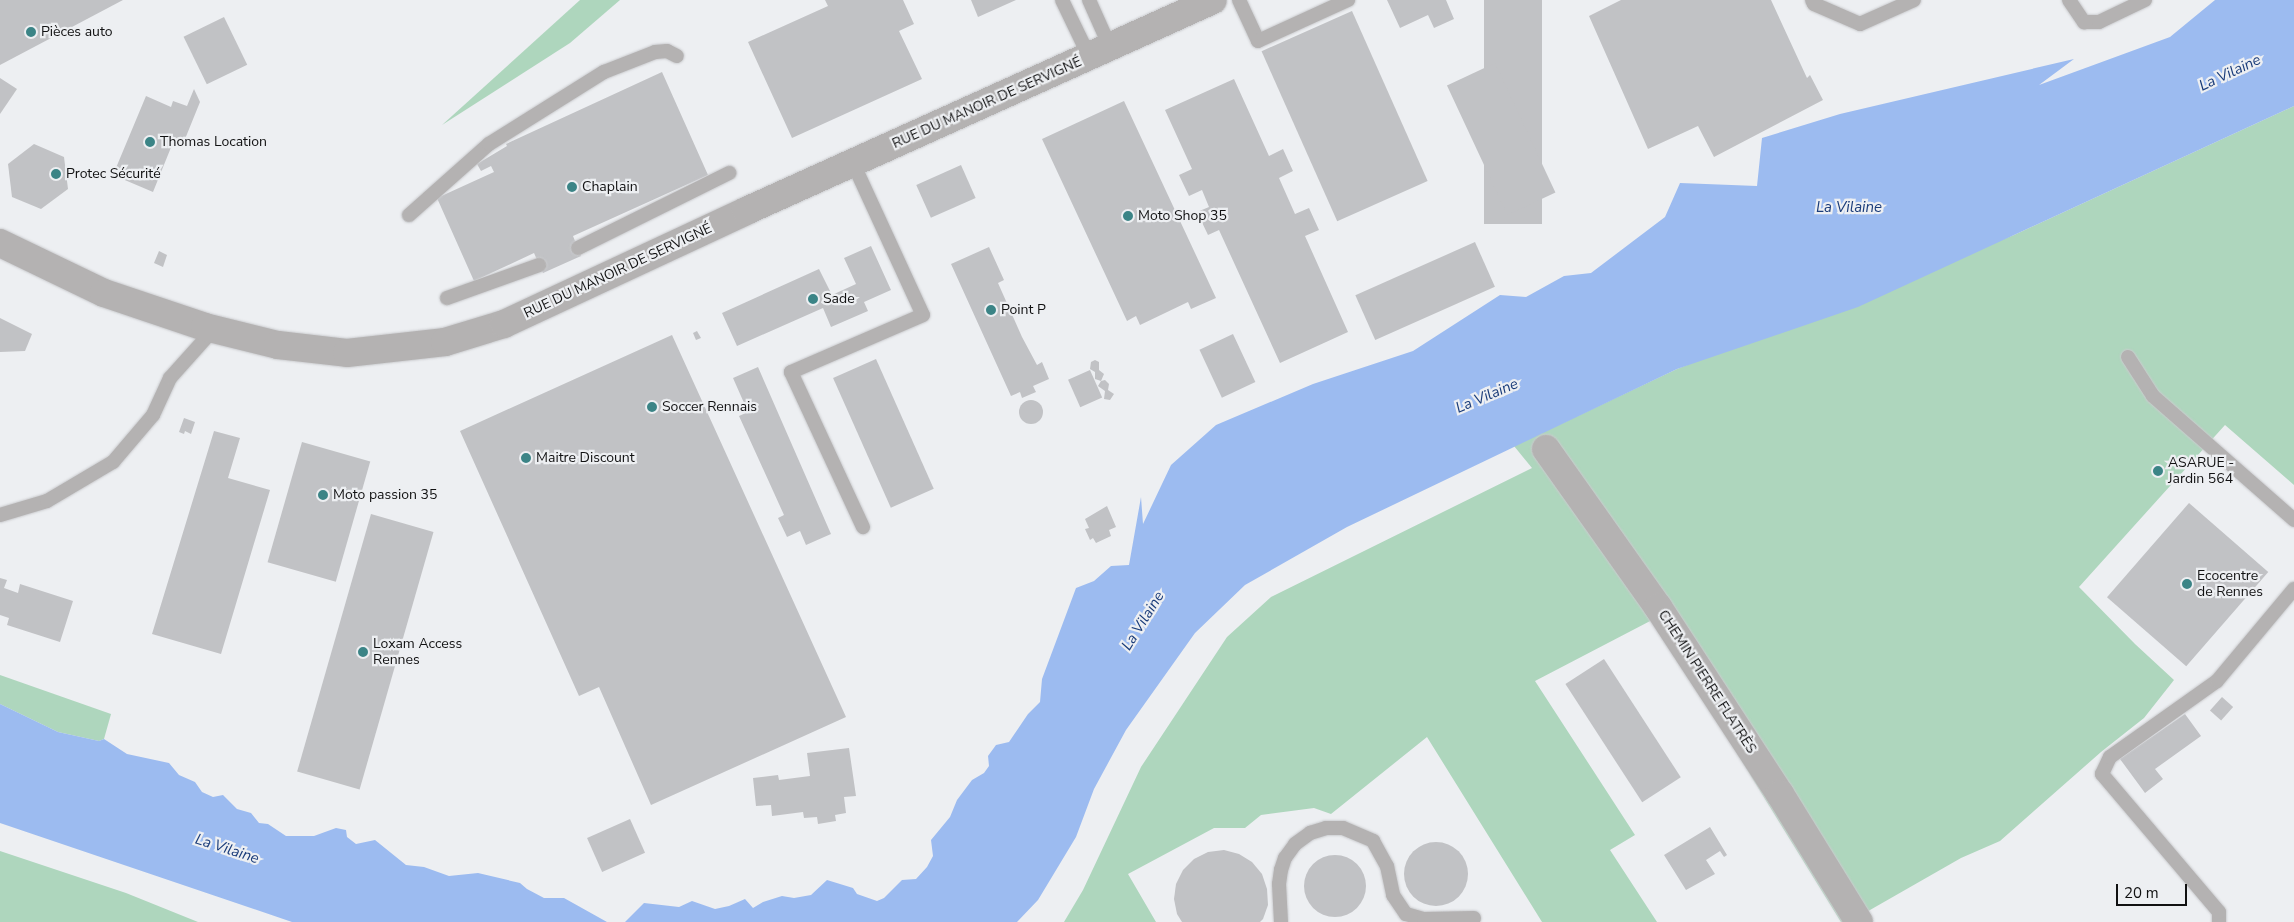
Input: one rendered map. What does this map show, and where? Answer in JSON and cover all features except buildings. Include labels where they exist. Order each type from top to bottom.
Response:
[{"type":"street","name":"RUE DU MANOIR DE SERVIGNÉ","points":[[0,243],[104,293],[214,329],[278,345],[348,353],[445,342],[504,324],[1100,51],[1195,4]]},
{"type":"street","name":"CHEMIN PIERRE FLATRÈS","points":[[1546,449],[1658,607],[1780,794],[1859,922]]},
{"type":"lane","points":[[1062,0],[1100,51]]},
{"type":"lane","points":[[1089,0],[1100,51]]},
{"type":"lane","points":[[1238,0],[1258,41],[1348,0]]},
{"type":"lane","points":[[1812,0],[1814,4],[1860,24],[1914,0]]},
{"type":"lane","points":[[2069,0],[2084,22],[2098,22],[2145,0]]},
{"type":"lane","points":[[409,215],[489,144],[604,72],[655,52],[667,51],[677,56]]},
{"type":"lane","points":[[853,163],[922,314],[791,372],[863,527]]},
{"type":"lane","points":[[578,248],[729,173]]},
{"type":"lane","points":[[447,298],[540,266]]},
{"type":"lane","points":[[0,515],[47,501],[113,462],[153,415],[170,378],[214,329]]},
{"type":"lane","points":[[2128,357],[2153,396],[2294,520]]},
{"type":"lane","points":[[2219,922],[2219,912],[2102,774],[2110,757],[2217,681],[2294,589]]},
{"type":"lane","points":[[1281,922],[1280,870],[1295,844],[1310,833],[1326,828],[1343,828],[1373,841],[1387,866],[1393,895],[1406,918],[1474,918]]},
{"type":"green space","points":[[580,0],[620,0],[570,43],[442,125]]},
{"type":"green space","points":[[2294,106],[2294,485],[2225,425],[2079,587],[2135,644],[2174,680],[2144,718],[2101,752],[2000,841],[1961,858],[1849,922],[1841,922],[1654,619],[1535,681],[1635,835],[1610,850],[1657,922],[1542,922],[1427,737],[1331,814],[1314,808],[1261,815],[1245,828],[1214,828],[1128,874],[1156,922],[1064,922],[1083,890],[1141,767],[1227,637],[1271,597],[1532,468],[1514,446],[1677,369],[2014,235]]},
{"type":"green space","points":[[0,675],[111,714],[104,739],[99,741],[58,732],[0,704]]},
{"type":"green space","points":[[0,851],[126,893],[198,922],[0,922]]},
{"type":"water","name":"La Vilaine","points":[[2215,0],[2294,0],[2294,106],[1858,307],[1677,369],[1347,527],[1245,585],[1195,633],[1126,730],[1094,789],[1076,837],[1038,900],[1017,922],[625,922],[644,903],[679,907],[692,901],[715,909],[729,906],[745,899],[753,908],[763,902],[782,896],[794,898],[811,895],[827,880],[853,888],[857,894],[877,901],[884,898],[902,880],[916,879],[927,867],[933,856],[931,840],[950,817],[957,800],[972,780],[984,773],[989,766],[988,756],[996,745],[1009,742],[1028,714],[1040,702],[1042,679],[1076,588],[1094,581],[1111,566],[1129,565],[1141,497],[1143,524],[1171,465],[1216,425],[1313,384],[1413,351],[1500,295],[1526,297],[1564,276],[1591,273],[1665,217],[1680,183],[1757,186],[1762,138],[1840,114],[2074,59],[2039,85],[2170,37]]},
{"type":"water","name":"La Vilaine","points":[[0,704],[58,732],[99,741],[104,739],[127,754],[169,763],[179,775],[195,782],[202,792],[213,797],[223,795],[237,809],[251,813],[259,823],[268,824],[286,836],[314,836],[336,828],[346,830],[347,837],[356,844],[375,840],[406,865],[424,867],[449,876],[478,873],[520,883],[544,898],[564,898],[607,922],[292,922],[0,823]]},
{"type":"place","name":"Pièces auto","points":[[31,32]]},
{"type":"place","name":"Thomas Location","points":[[150,142]]},
{"type":"place","name":"Protec Sécurité","points":[[56,174]]},
{"type":"place","name":"Chaplain","points":[[572,187]]},
{"type":"place","name":"Moto Shop 35","points":[[1128,216]]},
{"type":"place","name":"Sade","points":[[813,299]]},
{"type":"place","name":"Point P","points":[[991,310]]},
{"type":"place","name":"Soccer Rennais","points":[[652,407]]},
{"type":"place","name":"Maitre Discount","points":[[526,458]]},
{"type":"place","name":"ASARUE - Jardin 564","points":[[2158,471]]},
{"type":"place","name":"Moto passion 35","points":[[323,495]]},
{"type":"place","name":"Ecocentre de Rennes","points":[[2187,584]]},
{"type":"place","name":"Loxam Access Rennes","points":[[363,652]]}]
